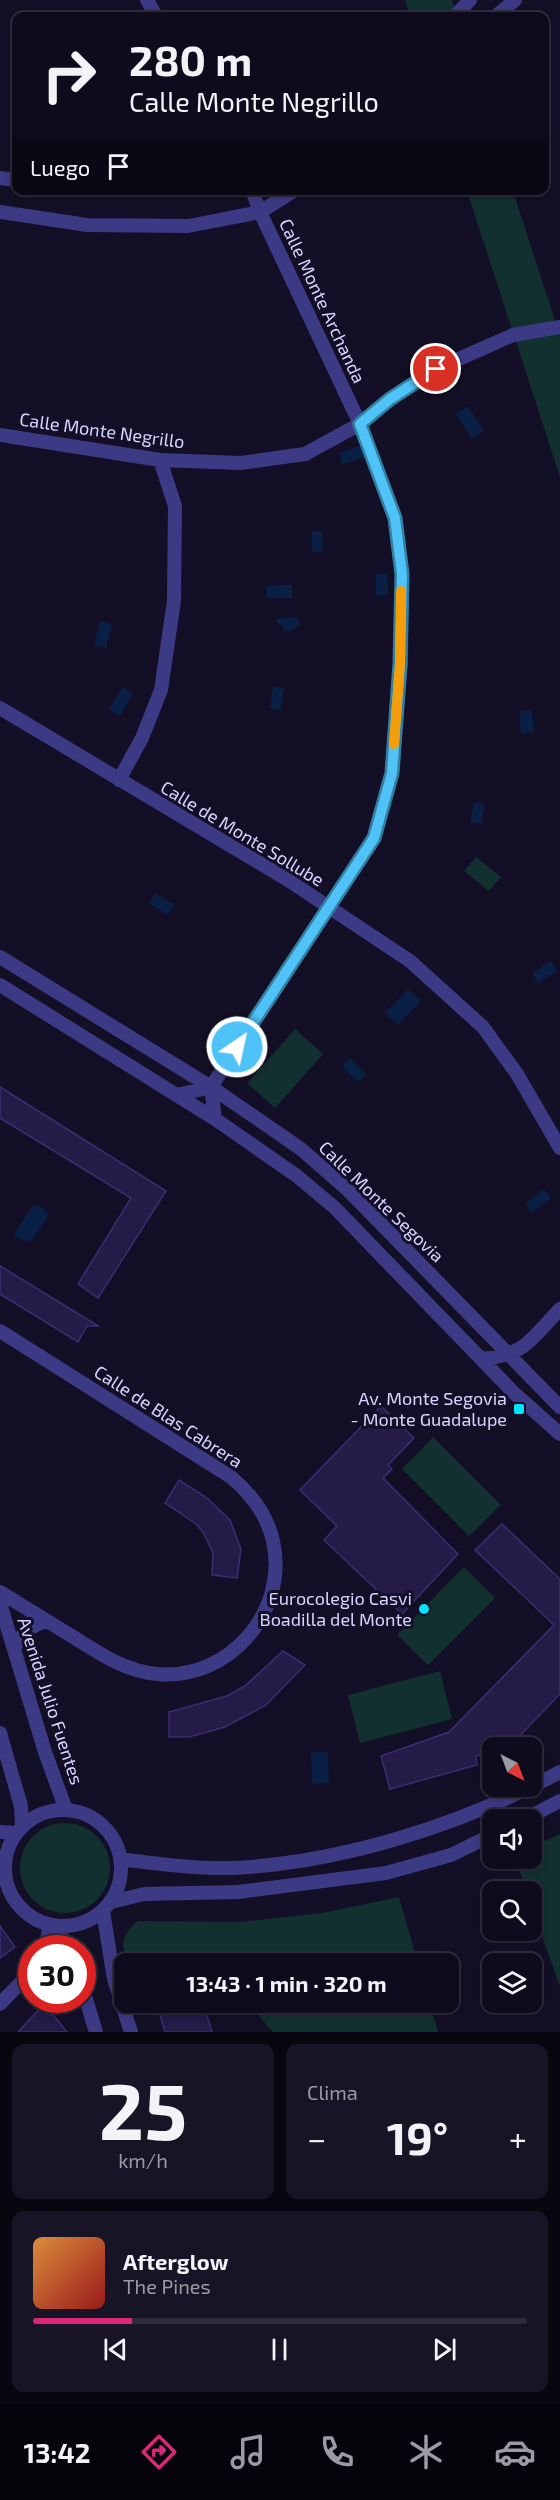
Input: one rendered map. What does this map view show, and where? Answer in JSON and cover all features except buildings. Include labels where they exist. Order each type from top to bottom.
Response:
[{"type":"street","points":[[459,12],[470,0]]},
{"type":"street","points":[[501,12],[515,0]]},
{"type":"street","name":"Calle Monte Archanda","points":[[211,1087],[374,838],[392,773],[400,663],[402,574],[395,518],[360,424],[254,195]]},
{"type":"street","points":[[0,212],[87,225],[188,226],[260,212],[287,195]]},
{"type":"street","name":"Calle Monte Negrillo","points":[[0,435],[160,460],[241,463],[305,454],[360,424],[390,399],[436,369],[513,335],[560,327]]},
{"type":"street","points":[[118,780],[142,738],[161,690],[174,601],[175,506],[160,460]]},
{"type":"street","name":"Calle de Monte Sollube","points":[[0,708],[288,880],[410,961],[483,1027],[517,1074],[560,1148]]},
{"type":"street","name":"Calle Monte Segovia","points":[[0,957],[211,1087],[301,1149],[348,1190],[516,1356],[560,1407]]},
{"type":"street","name":"Calle Monte Segovia","points":[[0,986],[215,1119],[268,1155],[335,1208],[514,1393],[560,1434]]},
{"type":"street","points":[[177,1095],[211,1087],[215,1119]]},
{"type":"street","points":[[514,1393],[516,1356],[560,1309]]},
{"type":"street","name":"Calle de Blas Cabrera","points":[[0,1331],[231,1477],[253,1499],[268,1526],[275,1556],[273,1588],[262,1617],[244,1642],[219,1661],[190,1672],[166,1675],[128,1669],[0,1592]]},
{"type":"street","points":[[482,1359],[516,1356]]},
{"type":"street","name":"Avenida Julio Fuentes","points":[[0,1603],[45,1752],[66,1810]]},
{"type":"street","points":[[14,1649],[21,1635],[32,1626],[46,1621]]},
{"type":"street","points":[[0,1733],[21,1806],[19,1830]]},
{"type":"street","points":[[121,1859],[186,1868],[215,1868],[316,1859],[378,1844],[441,1823],[511,1798],[560,1772]]},
{"type":"street","points":[[542,1810],[560,1801]]},
{"type":"street","points":[[131,2032],[114,1979],[107,1906],[120,1881],[121,1859],[116,1844],[102,1825],[82,1813],[66,1810],[50,1811],[35,1817],[19,1830],[9,1845],[2,1872],[9,1891],[19,1907],[33,1919],[54,1926],[82,1924],[107,1906],[144,1894],[238,1892],[386,1873],[451,1855],[482,1840]]},
{"type":"street","points":[[0,1832],[19,1830]]},
{"type":"street","points":[[50,1935],[54,1926]]},
{"type":"street","points":[[54,1926],[59,1935]]},
{"type":"street","points":[[0,2004],[18,1985]]},
{"type":"street","points":[[90,2013],[96,2032]]},
{"type":"green space","points":[[405,0],[452,0],[456,12],[409,12]]},
{"type":"green space","points":[[468,195],[514,195],[560,336],[560,477]]},
{"type":"green space","points":[[476,857],[501,877],[489,891],[464,871]]},
{"type":"green space","points":[[295,1029],[323,1054],[275,1108],[247,1083]]},
{"type":"green space","points":[[433,1437],[501,1505],[469,1536],[402,1469]]},
{"type":"green space","points":[[464,1567],[495,1598],[428,1665],[397,1635]]},
{"type":"green space","points":[[440,1671],[452,1719],[360,1743],[348,1695]]},
{"type":"green space","points":[[65,1823],[82,1827],[97,1836],[106,1851],[110,1868],[106,1885],[97,1900],[82,1909],[65,1913],[48,1909],[33,1900],[24,1885],[20,1868],[24,1851],[33,1836],[48,1827]]},
{"type":"green space","points":[[560,1834],[560,1987],[542,1935],[542,1881],[523,1881],[519,1869],[542,1869],[542,1842]]},
{"type":"green space","points":[[399,1897],[415,1953],[126,1953],[123,1944],[126,1934],[138,1921],[240,1922],[322,1913]]},
{"type":"green space","points":[[256,2013],[433,2013],[438,2032],[273,2032]]},
{"type":"water","points":[[468,406],[484,431],[472,439],[456,414]]},
{"type":"water","points":[[363,445],[367,457],[342,464],[339,453]]},
{"type":"water","points":[[312,531],[322,531],[323,552],[312,552]]},
{"type":"water","points":[[376,574],[387,574],[388,595],[376,595]]},
{"type":"water","points":[[292,585],[292,598],[266,598],[266,586]]},
{"type":"water","points":[[297,618],[300,624],[291,631],[283,630],[282,626],[276,622],[277,619]]},
{"type":"water","points":[[100,621],[112,624],[106,648],[94,645]]},
{"type":"water","points":[[273,686],[284,688],[281,710],[270,708]]},
{"type":"water","points":[[122,687],[133,694],[120,716],[109,710]]},
{"type":"water","points":[[532,710],[534,732],[521,733],[519,711]]},
{"type":"water","points":[[474,802],[485,804],[481,824],[470,823]]},
{"type":"water","points":[[155,893],[175,905],[168,915],[149,903]]},
{"type":"water","points":[[551,961],[557,971],[538,983],[532,973]]},
{"type":"water","points":[[408,989],[421,1001],[398,1025],[385,1013]]},
{"type":"water","points":[[350,1058],[366,1074],[358,1082],[342,1067]]},
{"type":"water","points":[[544,1189],[551,1198],[532,1213],[525,1204]]},
{"type":"water","points":[[37,1205],[47,1212],[48,1216],[31,1242],[15,1237],[15,1232],[33,1206]]},
{"type":"water","points":[[311,1752],[328,1752],[329,1783],[312,1784]]},
{"type":"slow traffic","points":[[394,744],[400,663],[401,591]]},
{"type":"place","name":"Av. Monte Segovia - Monte Guadalupe","points":[[519,1409]]},
{"type":"place","name":"Eurocolegio Casvi Boadilla del Monte","points":[[424,1609]]},
{"type":"route","points":[[237,1047],[374,838],[392,773],[400,663],[402,574],[395,518],[360,424],[390,399],[436,369]]}]
